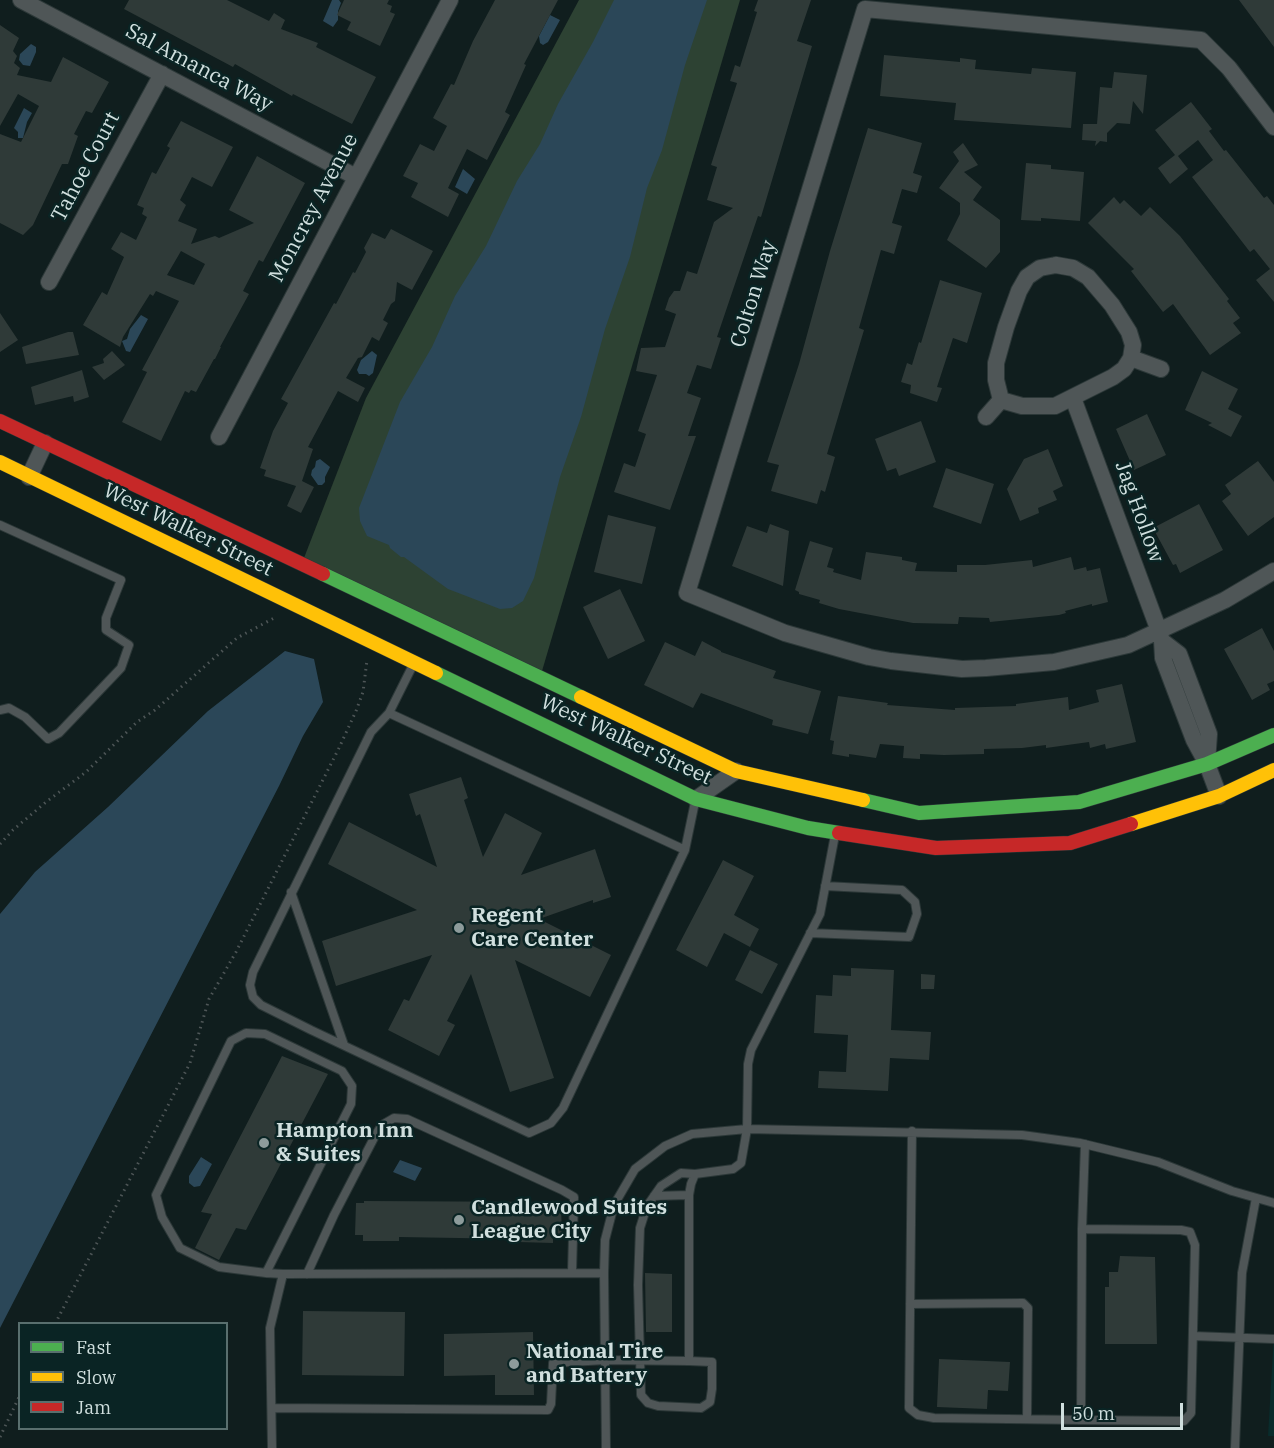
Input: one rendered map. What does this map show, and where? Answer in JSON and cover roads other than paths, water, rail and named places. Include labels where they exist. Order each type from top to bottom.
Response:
[{"type":"street","name":"Sal Amanca Way","points":[[21,0],[356,177]]},
{"type":"street","name":"Moncrey Avenue","points":[[219,437],[450,0]]},
{"type":"street","name":"Colton Way","points":[[1160,636],[1065,660],[1009,668],[962,669],[891,661],[805,640],[767,627],[687,592],[865,9],[1201,40],[1229,68],[1274,127]]},
{"type":"street","name":"Tahoe Court","points":[[49,282],[162,74]]},
{"type":"street","points":[[1056,265],[1073,268],[1088,277],[1112,305],[1129,332],[1132,345],[1131,358],[1124,369],[1113,377],[1055,406],[1023,406],[1001,399],[996,380],[996,363],[1019,291],[1027,277],[1040,268],[1056,265]]},
{"type":"street","points":[[1131,358],[1161,369]]},
{"type":"street","name":"Jag Hollow","points":[[1073,398],[1160,636],[1163,658],[1194,740],[1207,764],[1219,796]]},
{"type":"street","points":[[986,417],[1001,399]]},
{"type":"street","name":"West Walker Street","points":[[0,421],[735,771],[918,813],[1079,802],[1207,764],[1274,735]]},
{"type":"street","points":[[29,477],[45,443]]},
{"type":"street","name":"West Walker Street","points":[[0,462],[696,799],[808,828],[936,848],[1070,843],[1219,796],[1274,770]]},
{"type":"street","points":[[1160,636],[1274,571]]},
{"type":"street","points":[[696,799],[735,771]]},
{"type":"lane","points":[[0,525],[121,580],[106,618],[106,630],[129,645],[121,668],[59,733],[48,739],[25,717],[9,708],[0,710]]},
{"type":"lane","points":[[414,663],[389,713],[371,732],[253,972],[250,985],[253,997],[261,1005],[529,1133],[551,1123],[563,1108],[685,850],[696,799]]},
{"type":"lane","points":[[389,713],[685,850]]},
{"type":"lane","points":[[272,1408],[548,1410],[551,1404],[553,1364],[605,1360],[641,1360],[712,1362],[710,1402],[701,1408],[658,1406],[648,1403],[641,1395],[641,1360],[639,1286],[640,1228],[643,1216],[661,1186],[681,1173],[695,1174],[733,1169],[741,1163],[747,1129],[748,1064],[751,1050],[820,914],[836,832]]},
{"type":"lane","points":[[810,933],[909,937],[917,914],[915,902],[902,890],[825,886]]},
{"type":"lane","points":[[291,892],[344,1045]]},
{"type":"lane","points":[[266,1273],[351,1104],[352,1086],[342,1071],[266,1034],[246,1033],[231,1041],[156,1196],[162,1217],[180,1248],[219,1267],[266,1273],[282,1274],[604,1273]]},
{"type":"lane","points":[[308,1274],[334,1215],[375,1136],[382,1125],[394,1118],[407,1119],[574,1197],[572,1273]]},
{"type":"lane","points":[[606,1448],[605,1240],[614,1205],[635,1169],[665,1146],[692,1134],[747,1129],[1022,1135],[1084,1144],[1158,1162],[1274,1203]]},
{"type":"lane","points":[[912,1131],[909,1408],[918,1415],[934,1418],[1184,1421],[1191,1413],[1195,1245],[1190,1232],[1082,1229]]},
{"type":"lane","points":[[1081,1420],[1084,1144]]},
{"type":"lane","points":[[689,1361],[688,1195],[695,1174]]},
{"type":"lane","points":[[654,1196],[688,1195]]},
{"type":"lane","points":[[1236,1448],[1242,1273],[1256,1198]]},
{"type":"lane","points":[[272,1448],[270,1328],[282,1274]]},
{"type":"lane","points":[[910,1304],[1023,1303],[1028,1308],[1027,1419]]},
{"type":"lane","points":[[1193,1335],[1274,1340]]},
{"type":"place","name":"Regent Care Center","points":[[459,928]]},
{"type":"place","name":"Hampton Inn & Suites","points":[[264,1143]]},
{"type":"place","name":"Candlewood Suites League City","points":[[459,1220]]},
{"type":"place","name":"National Tire and Battery","points":[[514,1364]]}]
